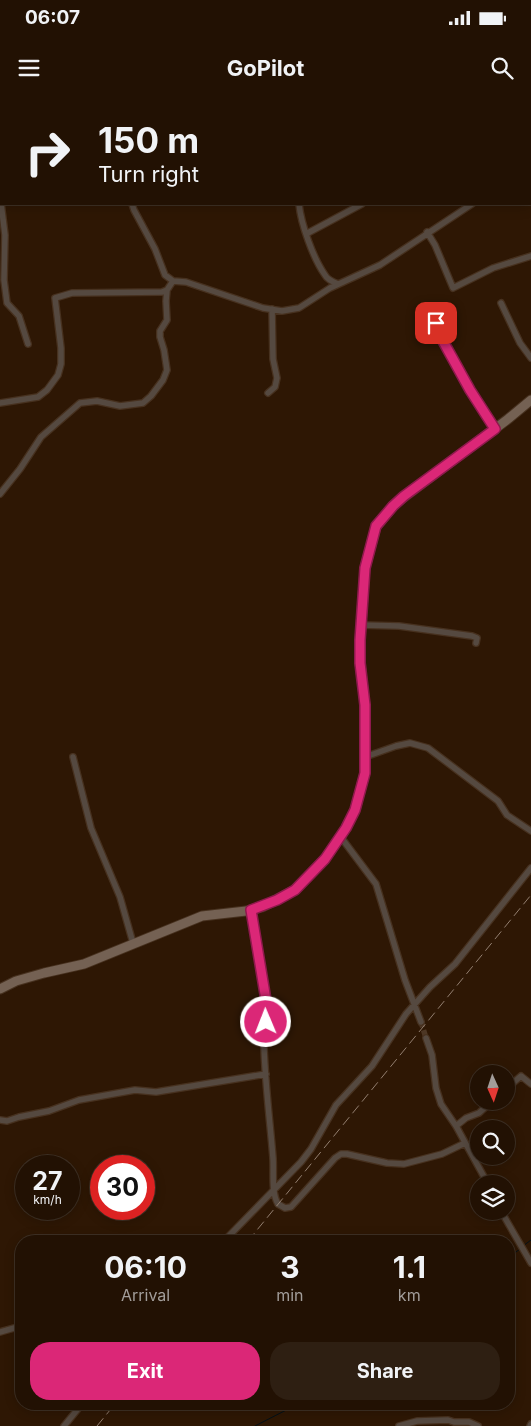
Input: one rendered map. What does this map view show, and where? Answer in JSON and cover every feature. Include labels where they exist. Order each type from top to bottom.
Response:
[{"type":"street","points":[[1,205],[5,243],[4,280],[7,303],[19,316],[28,344]]},
{"type":"street","points":[[132,205],[155,249],[165,275],[172,281],[186,282],[263,308],[282,310],[299,308],[338,284],[380,265],[470,205]]},
{"type":"street","points":[[299,205],[306,234],[325,277],[338,284]]},
{"type":"street","points":[[306,234],[360,205]]},
{"type":"street","points":[[428,232],[453,288],[493,268],[531,256]]},
{"type":"street","points":[[0,494],[20,469],[41,436],[80,403],[97,401],[120,406],[143,403],[163,380],[167,370],[160,331],[167,320],[167,290],[172,281]]},
{"type":"street","points":[[0,403],[38,397],[47,390],[58,375],[61,357],[55,298],[72,293],[153,293],[167,290]]},
{"type":"street","points":[[501,303],[520,343],[531,358]]},
{"type":"street","points":[[268,393],[275,387],[277,378],[274,359],[272,309]]},
{"type":"street","points":[[436,323],[438,332],[470,390],[495,429]]},
{"type":"street","points":[[0,989],[44,973],[84,964],[202,916],[251,910],[277,900],[295,890],[325,859],[355,810],[360,798],[365,773],[365,705],[360,663],[360,625],[365,568],[372,538],[382,518],[404,496],[531,400]]},
{"type":"street","points":[[360,625],[399,626],[472,636],[477,638],[476,643]]},
{"type":"street","points":[[365,757],[410,743],[428,748],[498,801],[507,815],[531,831]]},
{"type":"street","points":[[73,757],[91,828],[120,897],[133,943]]},
{"type":"street","points":[[340,836],[376,884],[421,1022]]},
{"type":"street","points":[[230,1235],[275,1191],[306,1156],[336,1105],[372,1066],[414,1003],[455,964],[531,868]]},
{"type":"street","points":[[251,910],[267,1011],[264,1037],[277,1202],[287,1208],[293,1205],[335,1158],[341,1154],[387,1163],[404,1164],[442,1154],[465,1143]]},
{"type":"street","points":[[426,1038],[432,1055],[436,1088],[441,1104],[456,1126],[483,1175]]},
{"type":"street","points":[[0,1120],[7,1121],[48,1111],[79,1100],[135,1090],[156,1092],[266,1074]]},
{"type":"street","points":[[515,1081],[521,1076],[531,1084]]},
{"type":"street","points":[[456,1126],[466,1118],[482,1110]]},
{"type":"street","points":[[506,1220],[515,1235]]},
{"type":"street","points":[[515,1236],[531,1264]]},
{"type":"street","points":[[0,1332],[15,1328]]},
{"type":"street","points":[[64,1426],[77,1410]]},
{"type":"street","points":[[399,1426],[417,1421],[448,1420],[469,1422],[478,1426]]},
{"type":"waterway","points":[[523,1246],[531,1240]]},
{"type":"waterway","points":[[515,1253],[520,1249]]},
{"type":"waterway","points":[[255,1426],[286,1410]]},
{"type":"tunnel","points":[[421,1022],[426,1038]]},
{"type":"railway","points":[[253,1235],[531,895]]},
{"type":"railway","points":[[97,1426],[110,1410]]},
{"type":"route","points":[[266,1022],[267,1011],[260,954],[251,910],[277,900],[295,890],[306,880],[325,859],[346,828],[363,787],[365,773],[365,705],[360,663],[361,609],[365,568],[376,526],[404,496],[495,429],[470,390],[438,332],[436,323]]}]
